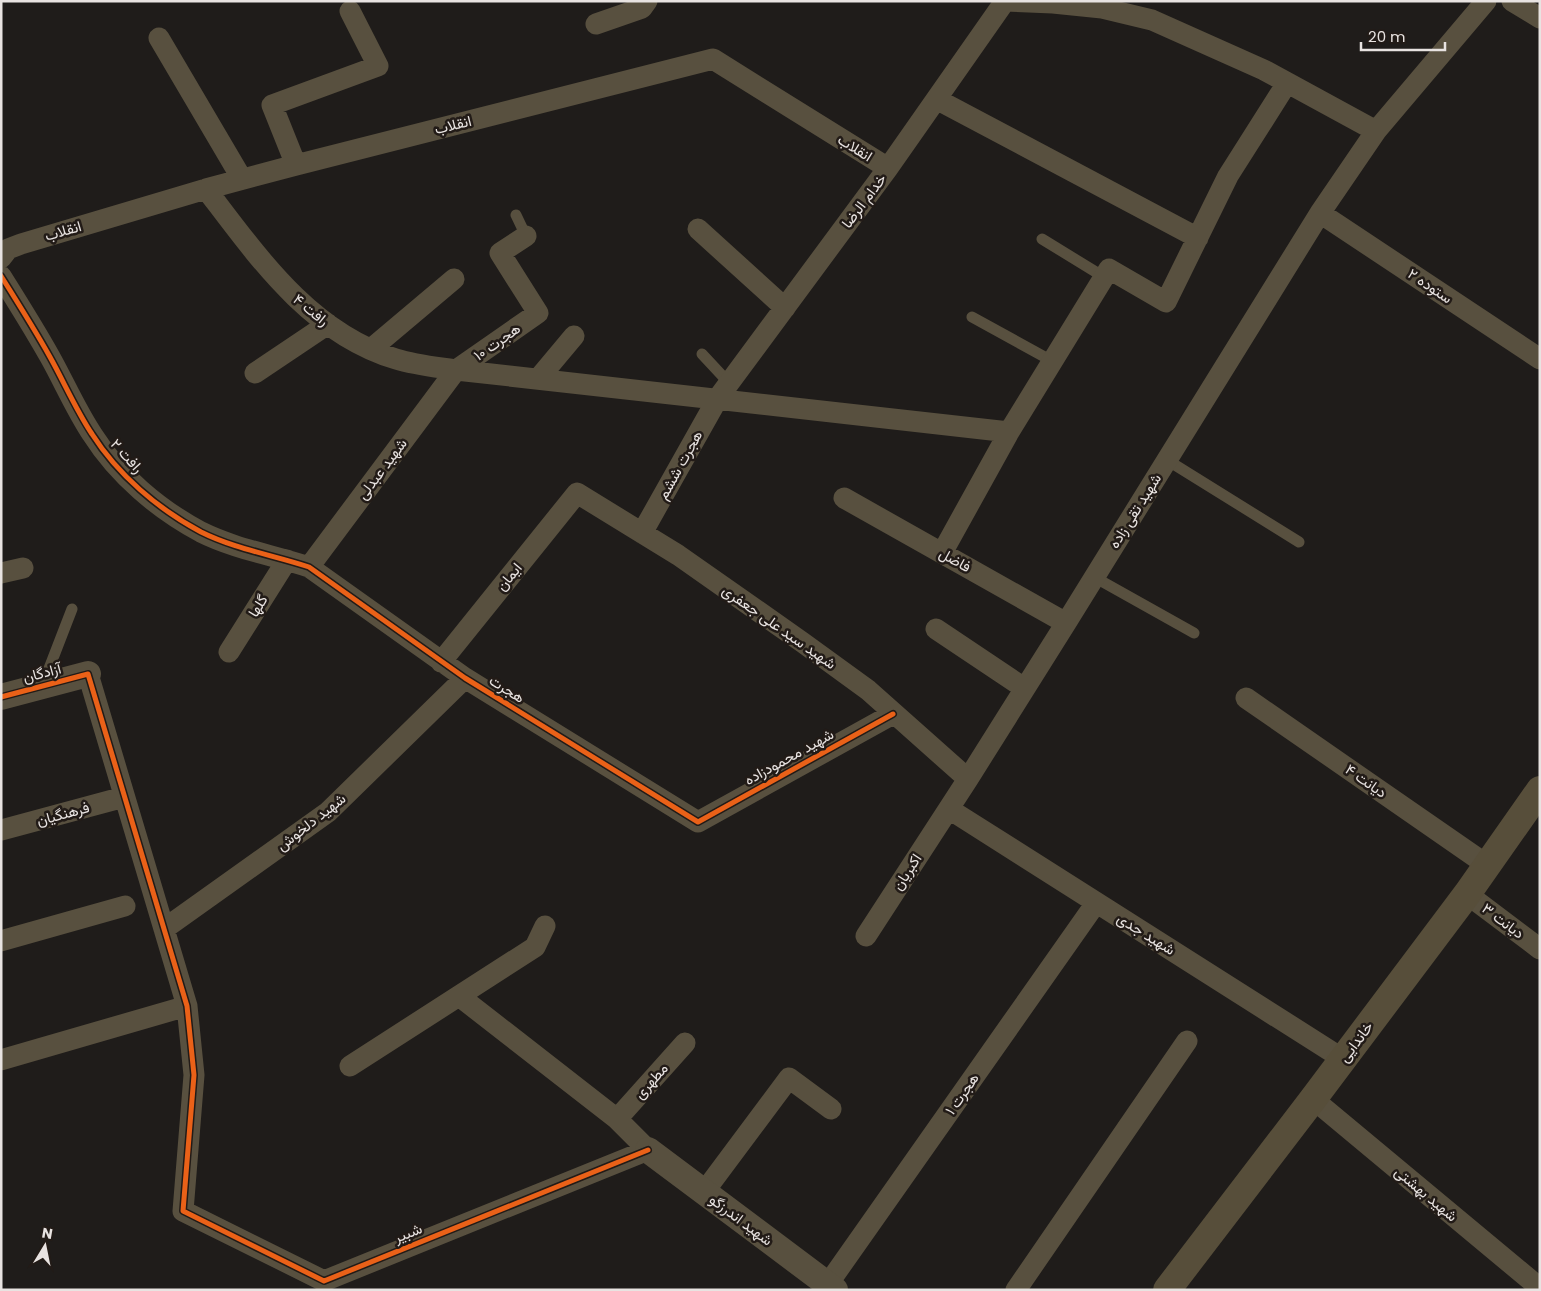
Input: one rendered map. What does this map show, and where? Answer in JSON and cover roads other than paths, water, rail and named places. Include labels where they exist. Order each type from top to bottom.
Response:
[{"type":"main road","name":"خاندایی","points":[[1167,1290],[1313,1100],[1467,894],[1538,795]]},
{"type":"street","points":[[596,24],[642,8],[647,1]]},
{"type":"street","points":[[1005,1],[1102,8],[1152,20],[1287,82],[1376,131]]},
{"type":"street","name":"خدام الرضا","points":[[723,391],[938,100],[1005,1]]},
{"type":"street","name":"شهید تقی زاده","points":[[949,809],[1320,213],[1376,131],[1486,1]]},
{"type":"street","points":[[1512,1],[1540,18]]},
{"type":"street","points":[[296,165],[272,105],[378,66],[350,10]]},
{"type":"street","points":[[159,38],[242,180]]},
{"type":"street","name":"انقلاب","points":[[1,258],[8,249],[21,244],[206,189],[713,59],[888,168]]},
{"type":"street","points":[[942,553],[1009,432],[1109,269],[1166,302],[1228,176],[1287,82]]},
{"type":"street","points":[[938,100],[1198,238]]},
{"type":"street","name":"رافت ۴","points":[[206,189],[260,260],[286,290],[352,341],[396,360],[456,370],[538,379],[723,391],[1009,432]]},
{"type":"street","name":"ستوده ۲","points":[[1320,213],[1540,358]]},
{"type":"street","points":[[698,229],[784,308]]},
{"type":"street","name":"هجرت ۱۰","points":[[456,370],[538,313],[500,253],[526,236]]},
{"type":"street","name":"رافت ۲","points":[[1,276],[49,355],[92,434],[123,475],[166,510],[200,532],[234,547],[309,567]]},
{"type":"street","points":[[371,349],[454,279]]},
{"type":"street","points":[[255,373],[328,324]]},
{"type":"street","points":[[538,379],[574,336]]},
{"type":"street","name":"شهید عبدلی","points":[[309,567],[456,370]]},
{"type":"street","name":"هجرت ششم","points":[[642,533],[723,391]]},
{"type":"street","name":"شهید سید علی جعفری","points":[[577,493],[678,555],[868,690],[968,779]]},
{"type":"street","name":"ایمان","points":[[441,662],[577,493]]},
{"type":"street","name":"فاضل","points":[[844,498],[1066,623]]},
{"type":"street","name":"گلها","points":[[229,652],[287,560]]},
{"type":"street","name":"هجرت","points":[[309,567],[465,678],[698,822]]},
{"type":"street","points":[[1,573],[23,568]]},
{"type":"street","points":[[936,629],[1024,688]]},
{"type":"street","points":[[1,1060],[187,1006],[88,674]]},
{"type":"street","name":"آزادگان","points":[[1,697],[88,674]]},
{"type":"street","name":"شهید دلخوش","points":[[164,929],[328,812],[465,678]]},
{"type":"street","name":"دیانت ۴","points":[[1246,698],[1487,865]]},
{"type":"street","name":"شهید محمودزاده","points":[[698,822],[893,714]]},
{"type":"street","name":"فرهنگیان","points":[[1,830],[124,798]]},
{"type":"street","name":"شهید جدی","points":[[949,809],[1343,1059]]},
{"type":"street","name":"اکبریان","points":[[866,936],[949,809]]},
{"type":"street","name":"دیانت ۳","points":[[1467,894],[1540,949]]},
{"type":"street","name":"هجرت ۱","points":[[831,1287],[1096,903]]},
{"type":"street","points":[[1,941],[125,906]]},
{"type":"street","points":[[350,1066],[535,947],[545,926]]},
{"type":"street","points":[[459,996],[616,1119],[648,1150]]},
{"type":"street","name":"شبیر","points":[[187,1006],[194,1075],[184,1211],[324,1280],[648,1150]]},
{"type":"street","points":[[1016,1290],[1187,1041]]},
{"type":"street","name":"مطهری","points":[[616,1119],[685,1043]]},
{"type":"street","points":[[704,1192],[788,1078],[832,1109]]},
{"type":"street","name":"شهید بهشتی","points":[[1313,1100],[1540,1288]]},
{"type":"street","name":"شهید اندرزگو","points":[[648,1150],[831,1287]]},
{"type":"lane","points":[[516,215],[526,236]]},
{"type":"lane","points":[[1042,239],[1104,277]]},
{"type":"lane","points":[[972,317],[1052,361]]},
{"type":"lane","points":[[702,354],[723,391]]},
{"type":"lane","points":[[1168,460],[1300,542]]},
{"type":"lane","points":[[1094,578],[1194,632]]},
{"type":"lane","points":[[42,687],[72,609]]}]
